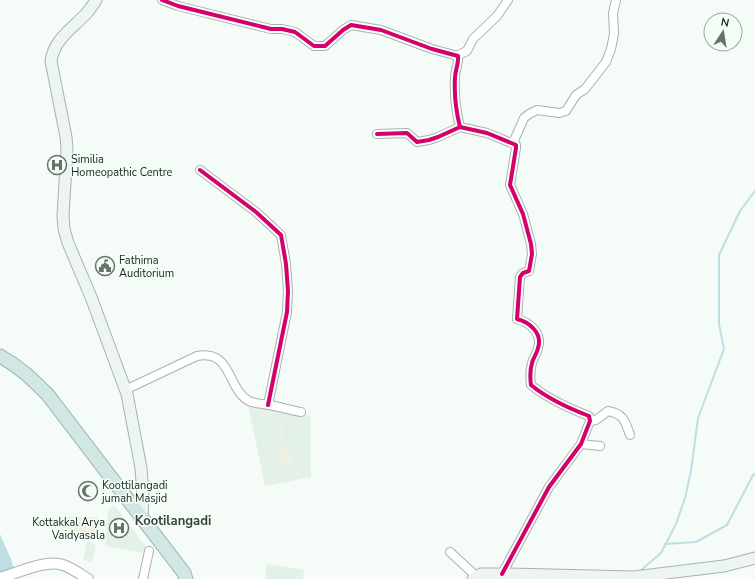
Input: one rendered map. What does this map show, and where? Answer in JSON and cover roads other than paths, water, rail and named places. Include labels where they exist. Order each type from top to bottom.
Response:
[{"type":"highway","points":[[0,356],[30,376],[48,395],[142,516],[184,573],[186,579]]},
{"type":"main road","points":[[96,0],[86,14],[59,41],[52,53],[51,61],[66,143],[63,216],[64,229],[68,243],[91,297],[125,390],[141,468],[143,495],[142,516]]},
{"type":"main road","points":[[475,578],[481,574],[634,577],[724,566],[755,558]]},
{"type":"street","points":[[162,0],[178,6],[271,30],[282,29],[295,32],[314,46],[325,46],[351,25],[381,30],[432,49],[456,56],[467,51],[473,39],[497,16],[508,0]]},
{"type":"street","points":[[513,143],[524,118],[537,110],[559,113],[566,111],[576,95],[585,89],[606,62],[611,49],[614,34],[612,13],[616,0]]},
{"type":"street","points":[[456,56],[458,56],[458,62],[455,75],[454,93],[460,127]]},
{"type":"street","points":[[377,134],[407,133],[417,142],[429,140],[460,127],[486,133],[516,145],[510,185],[523,214],[531,244],[532,254],[529,271],[523,273],[520,277],[516,319],[526,322],[533,328],[538,336],[539,347],[532,363],[530,378],[531,385],[570,409],[589,416],[590,422],[581,444],[549,487],[502,574]]},
{"type":"street","points":[[200,170],[256,212],[281,235],[288,291],[287,312],[268,405]]},
{"type":"street","points":[[125,390],[197,356],[205,355],[218,359],[228,370],[238,389],[249,401],[301,412]]},
{"type":"street","points":[[590,422],[596,420],[608,411],[615,412],[624,418],[630,435]]},
{"type":"street","points":[[581,444],[600,446]]},
{"type":"street","points":[[143,579],[149,551]]},
{"type":"street","points":[[450,552],[475,578]]},
{"type":"street","points":[[0,578],[31,568],[49,564],[58,564],[65,565],[88,579]]},
{"type":"water","points":[[0,534],[11,559],[17,579],[0,579]]},
{"type":"waterway","points":[[640,571],[661,553],[676,524],[685,498],[691,471],[698,418],[724,349],[719,324],[719,255],[740,211],[755,191]]},
{"type":"waterway","points":[[665,544],[696,542],[727,525],[753,475],[755,474]]},
{"type":"place","name":"Similia Homeopathic Centre","points":[[57,165]]},
{"type":"place","name":"Fathima Auditorium","points":[[105,266]]},
{"type":"place","name":"Koottilangadi jumah Masjid","points":[[88,491]]},
{"type":"place","name":"Kottakkal Arya Vaidyasala","points":[[119,528]]},
{"type":"district","name":"Kootilangadi","points":[[173,520]]}]
